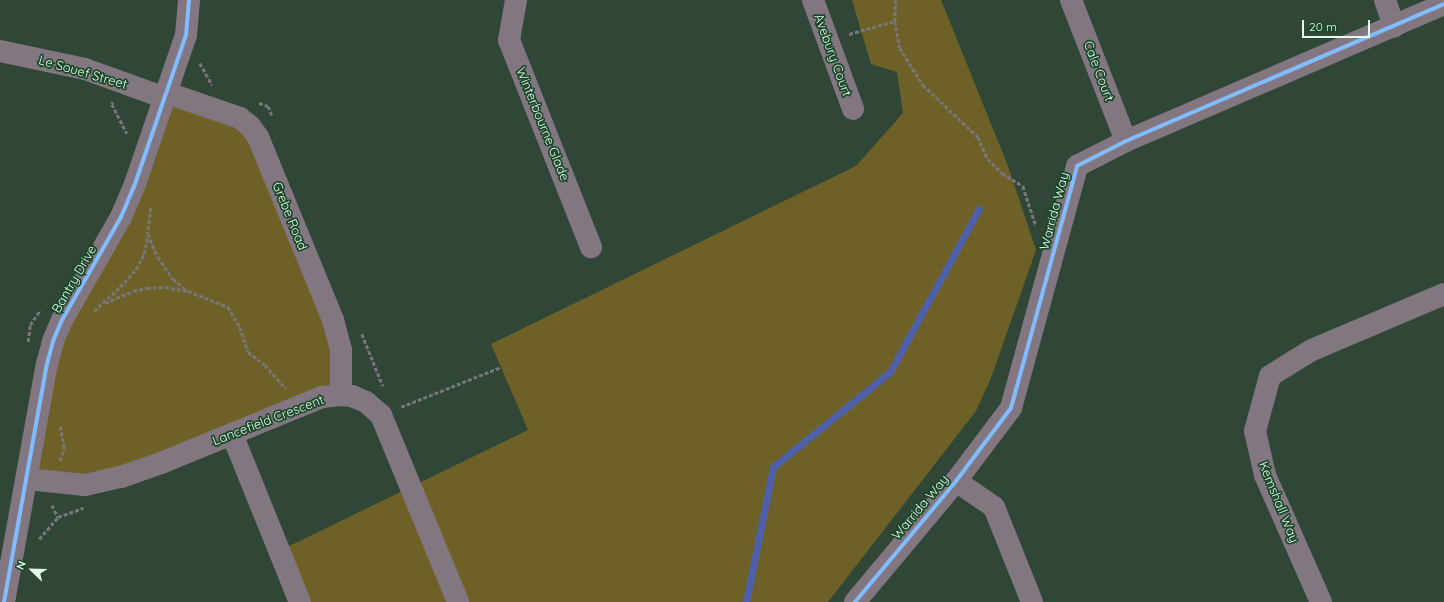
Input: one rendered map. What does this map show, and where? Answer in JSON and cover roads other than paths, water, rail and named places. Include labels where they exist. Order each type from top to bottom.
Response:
[{"type":"street","name":"Bantry Drive","points":[[4,602],[47,364],[53,341],[62,320],[122,217],[136,181],[186,35],[189,0]]},
{"type":"street","name":"Winterbourne Glade","points":[[516,0],[509,40],[591,246]]},
{"type":"street","name":"Avebury Court","points":[[813,0],[853,110]]},
{"type":"street","name":"Cale Court","points":[[1071,0],[1126,141]]},
{"type":"street","points":[[1385,0],[1394,26]]},
{"type":"street","name":"Warrida Way","points":[[855,602],[956,481],[1011,408],[1077,166],[1126,141],[1444,4]]},
{"type":"street","name":"Le Souef Street","points":[[0,51],[85,70],[166,95]]},
{"type":"street","name":"Grebe Road","points":[[166,95],[240,118],[250,126],[258,137],[333,320],[341,350],[341,395]]},
{"type":"street","name":"Kemshall Way","points":[[1321,602],[1265,474],[1255,431],[1270,376],[1312,350],[1444,294]]},
{"type":"street","name":"Lancefield Crescent","points":[[27,478],[55,483],[85,485],[122,477],[322,397],[341,395],[352,396],[366,402],[381,415],[458,602]]},
{"type":"street","points":[[232,434],[300,602]]},
{"type":"street","points":[[956,481],[994,507],[1032,602]]},
{"type":"waterway","points":[[746,602],[773,467],[890,372],[979,209]]}]
